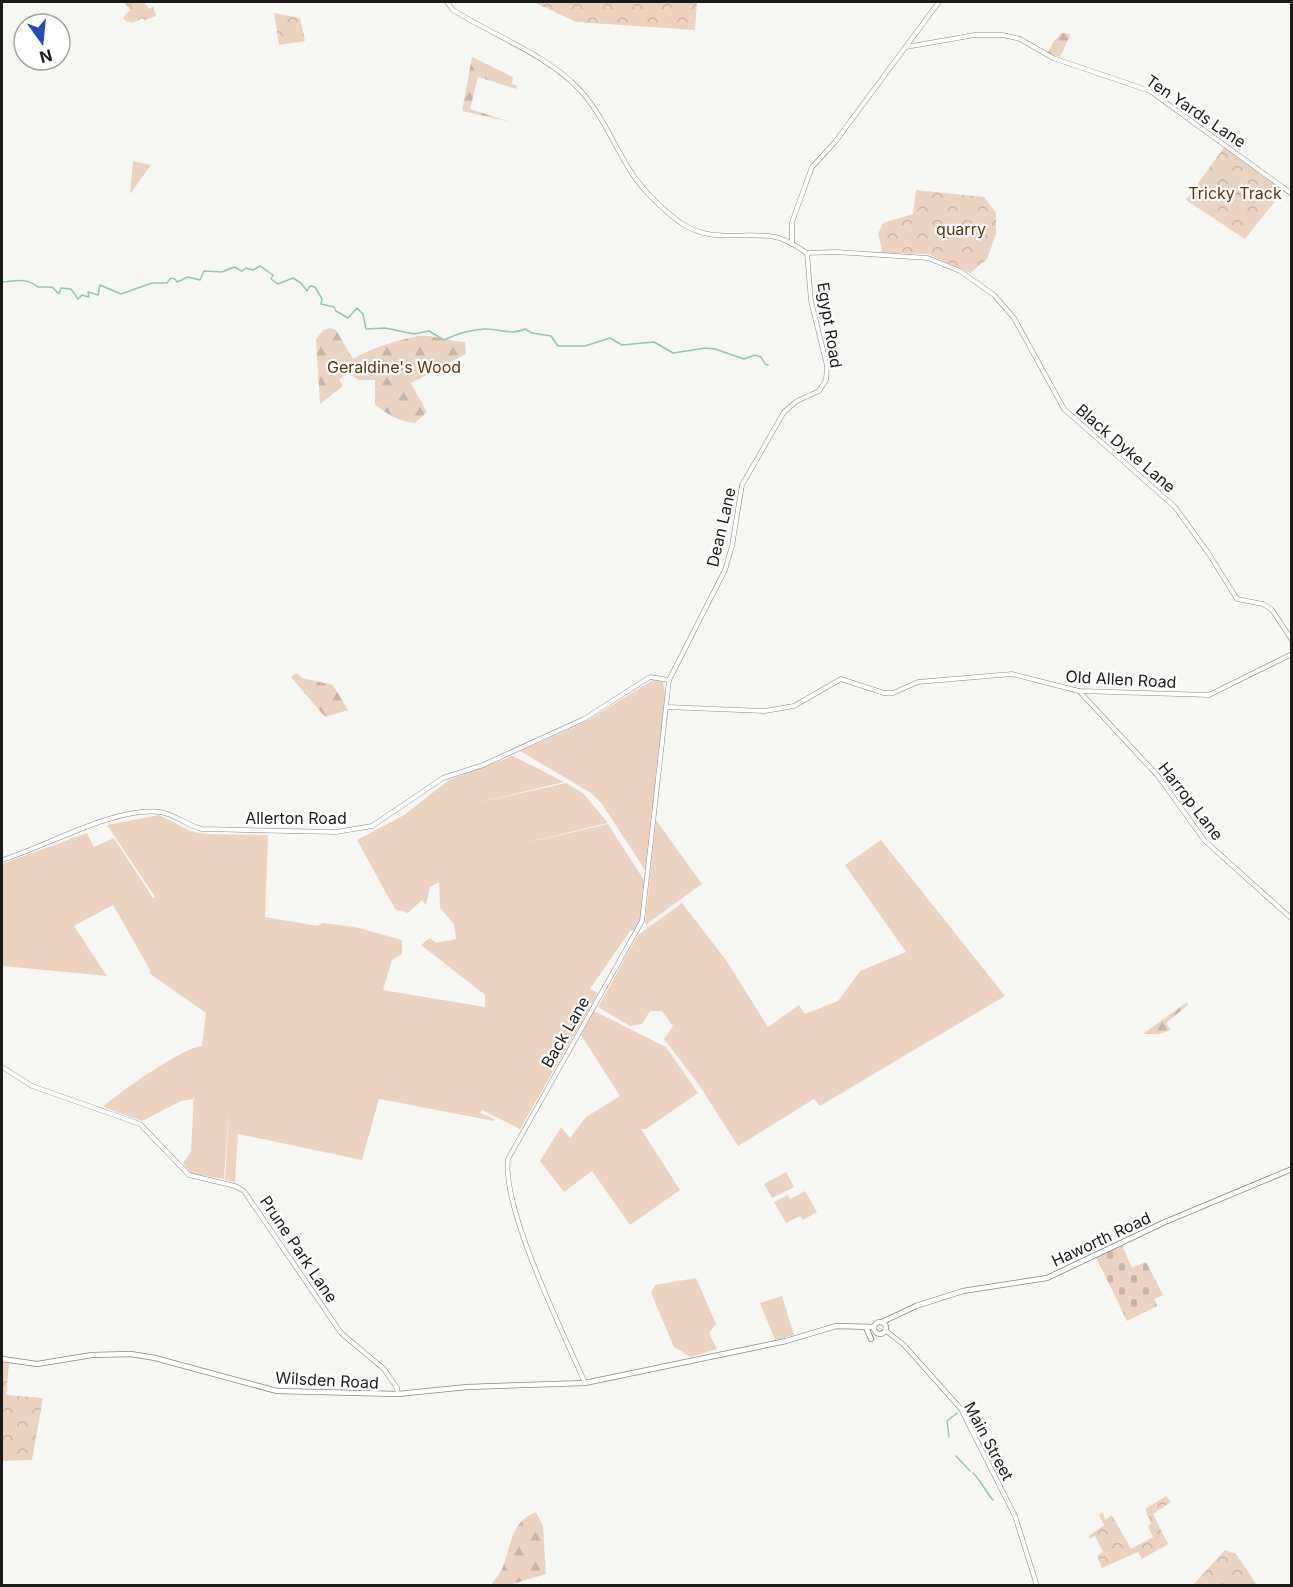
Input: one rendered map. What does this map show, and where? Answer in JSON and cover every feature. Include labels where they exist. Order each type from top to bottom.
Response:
[{"type":"main road","name":"Haworth Road","points":[[874,1327],[877,1323],[882,1323],[916,1306],[963,1291],[1047,1278],[1176,1217],[1292,1169]]},
{"type":"main road","points":[[585,1383],[786,1341],[836,1326],[874,1327],[878,1334],[885,1330],[882,1323]]},
{"type":"main road","points":[[866,1326],[871,1339]]},
{"type":"main road","name":"Wilsden Road","points":[[2,1359],[37,1364],[92,1355],[131,1354],[183,1365],[277,1391],[398,1394],[467,1387],[585,1383]]},
{"type":"street","points":[[447,2],[453,10],[531,54],[575,86],[608,129],[628,168],[680,222],[715,235],[734,238],[774,237],[807,253]]},
{"type":"street","points":[[792,244],[792,222],[812,167],[835,142],[939,2]]},
{"type":"street","name":"Ten Yards Lane","points":[[906,47],[975,35],[1003,35],[1020,39],[1053,58],[1150,91],[1292,194]]},
{"type":"street","name":"Black Dyke Lane","points":[[807,253],[836,252],[928,258],[960,270],[994,296],[1014,318],[1064,409],[1175,507],[1209,554],[1237,599],[1267,606],[1292,640]]},
{"type":"street","name":"Egypt Road","points":[[807,253],[811,302],[828,373],[823,385],[812,395]]},
{"type":"street","name":"Dean Lane","points":[[669,680],[725,570],[732,546],[742,485],[748,473],[784,412],[797,401],[812,395]]},
{"type":"street","name":"Old Allen Road","points":[[666,707],[765,711],[794,706],[841,679],[884,693],[893,693],[918,682],[1012,674],[1079,691],[1209,695],[1292,654]]},
{"type":"street","name":"Allerton Road","points":[[2,860],[110,819],[147,813],[169,815],[192,827],[202,829],[336,832],[362,829],[384,820],[443,778],[483,765],[584,719],[650,677],[669,680]]},
{"type":"street","name":"Back Lane","points":[[585,1383],[518,1217],[508,1183],[508,1159],[642,921],[669,680]]},
{"type":"street","name":"Harrop Lane","points":[[1079,691],[1158,776],[1205,841],[1292,919]]},
{"type":"street","name":"Prune Park Lane","points":[[2,1067],[32,1086],[140,1124],[189,1175],[235,1186],[244,1191],[341,1333],[384,1369],[397,1388],[398,1394]]},
{"type":"street","name":"Main Street","points":[[885,1330],[904,1345],[960,1409],[1015,1516],[1037,1586]]},
{"type":"green space","points":[[124,2],[144,2],[149,9],[153,7],[156,16],[128,22],[123,18],[130,10]]},
{"type":"green space","points":[[533,2],[697,2],[695,30],[576,22]]},
{"type":"green space","points":[[274,13],[300,18],[305,41],[279,45]]},
{"type":"green space","points":[[1062,33],[1071,34],[1060,57],[1048,53],[1054,41]]},
{"type":"green space","points":[[472,57],[513,77],[512,84],[517,86],[516,89],[478,77],[470,109],[511,122],[462,111]]},
{"type":"green space","name":"Tricky Track","points":[[1225,146],[1285,189],[1245,239],[1186,200]]},
{"type":"green space","points":[[133,161],[151,165],[130,194]]},
{"type":"green space","name":"quarry","points":[[916,190],[984,197],[996,213],[996,234],[987,259],[970,273],[928,254],[883,253],[878,234],[883,223],[913,214]]},
{"type":"green space","name":"Geraldine's Wood","points":[[331,328],[336,330],[353,359],[385,345],[419,336],[465,342],[466,354],[411,383],[427,412],[415,423],[409,422],[394,417],[375,405],[375,380],[358,380],[348,372],[339,380],[343,386],[320,404],[316,339],[323,330]]},
{"type":"green space","points":[[297,673],[302,678],[333,685],[348,710],[325,717],[291,677]]},
{"type":"green space","points":[[653,680],[663,682],[665,695],[645,870],[602,804],[591,793],[520,751],[585,722]]},
{"type":"green space","points":[[513,756],[564,782],[468,805],[566,783],[583,793],[608,823],[504,848],[608,824],[644,880],[640,922],[635,930],[630,931],[590,989],[598,993],[520,1129],[482,1110],[480,1113],[495,1119],[494,1121],[379,1099],[362,1160],[238,1134],[235,1182],[225,1180],[230,1099],[224,1179],[190,1173],[183,1163],[191,1152],[194,1092],[193,1099],[181,1101],[142,1121],[103,1107],[122,1091],[166,1062],[202,1046],[206,1013],[149,973],[150,970],[113,905],[74,926],[107,976],[2,966],[2,864],[87,833],[94,847],[114,838],[153,898],[155,897],[107,825],[159,815],[190,831],[205,834],[268,835],[265,917],[318,926],[322,923],[355,927],[402,940],[402,954],[392,960],[383,990],[485,1007],[485,995],[421,945],[430,938],[436,943],[456,939],[454,924],[440,908],[439,882],[430,887],[426,905],[422,900],[408,913],[395,909],[357,840],[404,815],[449,780]]},
{"type":"green space","points":[[656,820],[702,884],[645,925]]},
{"type":"green space","points":[[881,840],[1005,996],[820,1106],[814,1099],[738,1146],[697,1082],[664,1039],[673,1026],[662,1011],[650,1011],[642,1024],[630,1026],[598,1007],[638,935],[682,903],[726,960],[768,1027],[799,1005],[805,1014],[838,1001],[860,971],[906,952],[845,865]]},
{"type":"green space","points":[[1187,1002],[1188,1005],[1166,1023],[1171,1030],[1159,1034],[1143,1034]]},
{"type":"green space","points":[[594,1011],[666,1047],[698,1093],[646,1129],[641,1129],[680,1190],[630,1225],[592,1171],[564,1192],[540,1161],[561,1127],[570,1138],[586,1117],[620,1096],[581,1035]]},
{"type":"green space","points":[[786,1172],[794,1187],[772,1198],[764,1184]]},
{"type":"green space","points":[[805,1191],[817,1212],[803,1220],[800,1216],[786,1223],[774,1202],[788,1195],[790,1199]]},
{"type":"green space","points":[[1122,1245],[1132,1268],[1146,1262],[1163,1295],[1154,1299],[1157,1306],[1127,1321],[1096,1257]]},
{"type":"green space","points":[[696,1278],[716,1324],[709,1333],[717,1349],[691,1357],[674,1347],[651,1293],[655,1285]]},
{"type":"green space","points":[[782,1296],[794,1335],[775,1340],[760,1303]]},
{"type":"green space","points":[[2,1362],[9,1363],[6,1395],[43,1398],[32,1460],[2,1461]]},
{"type":"green space","points":[[1166,1496],[1171,1502],[1153,1514],[1168,1544],[1142,1559],[1138,1552],[1102,1568],[1097,1556],[1103,1552],[1095,1536],[1089,1539],[1089,1536],[1104,1525],[1099,1515],[1103,1512],[1105,1520],[1112,1515],[1131,1549],[1153,1537],[1145,1509]]},
{"type":"green space","points":[[536,1512],[543,1526],[546,1574],[509,1585],[491,1585],[502,1569],[516,1529],[521,1522]]},
{"type":"green space","points":[[1225,1550],[1236,1554],[1257,1585],[1193,1585]]},
{"type":"waterway","points":[[2,282],[25,281],[38,287],[52,287],[59,294],[61,288],[71,289],[78,299],[82,295],[89,297],[88,292],[98,295],[100,285],[121,294],[152,283],[167,283],[171,278],[177,282],[188,277],[200,280],[204,271],[222,272],[234,267],[242,271],[246,268],[253,270],[260,266],[273,275],[271,279],[278,284],[293,278],[307,291],[310,286],[315,287],[322,299],[321,304],[334,307],[336,311],[348,318],[357,308],[363,314],[366,329],[385,328],[414,334],[429,331],[444,340],[473,330],[515,332],[525,329],[532,333],[551,336],[558,346],[585,346],[610,338],[622,345],[654,342],[673,353],[706,348],[744,359],[755,355],[761,357],[768,365]]},
{"type":"waterway","points":[[949,1437],[947,1421],[957,1413]]},
{"type":"waterway","points":[[956,1456],[970,1471]]},
{"type":"waterway","points":[[973,1473],[993,1500]]}]
